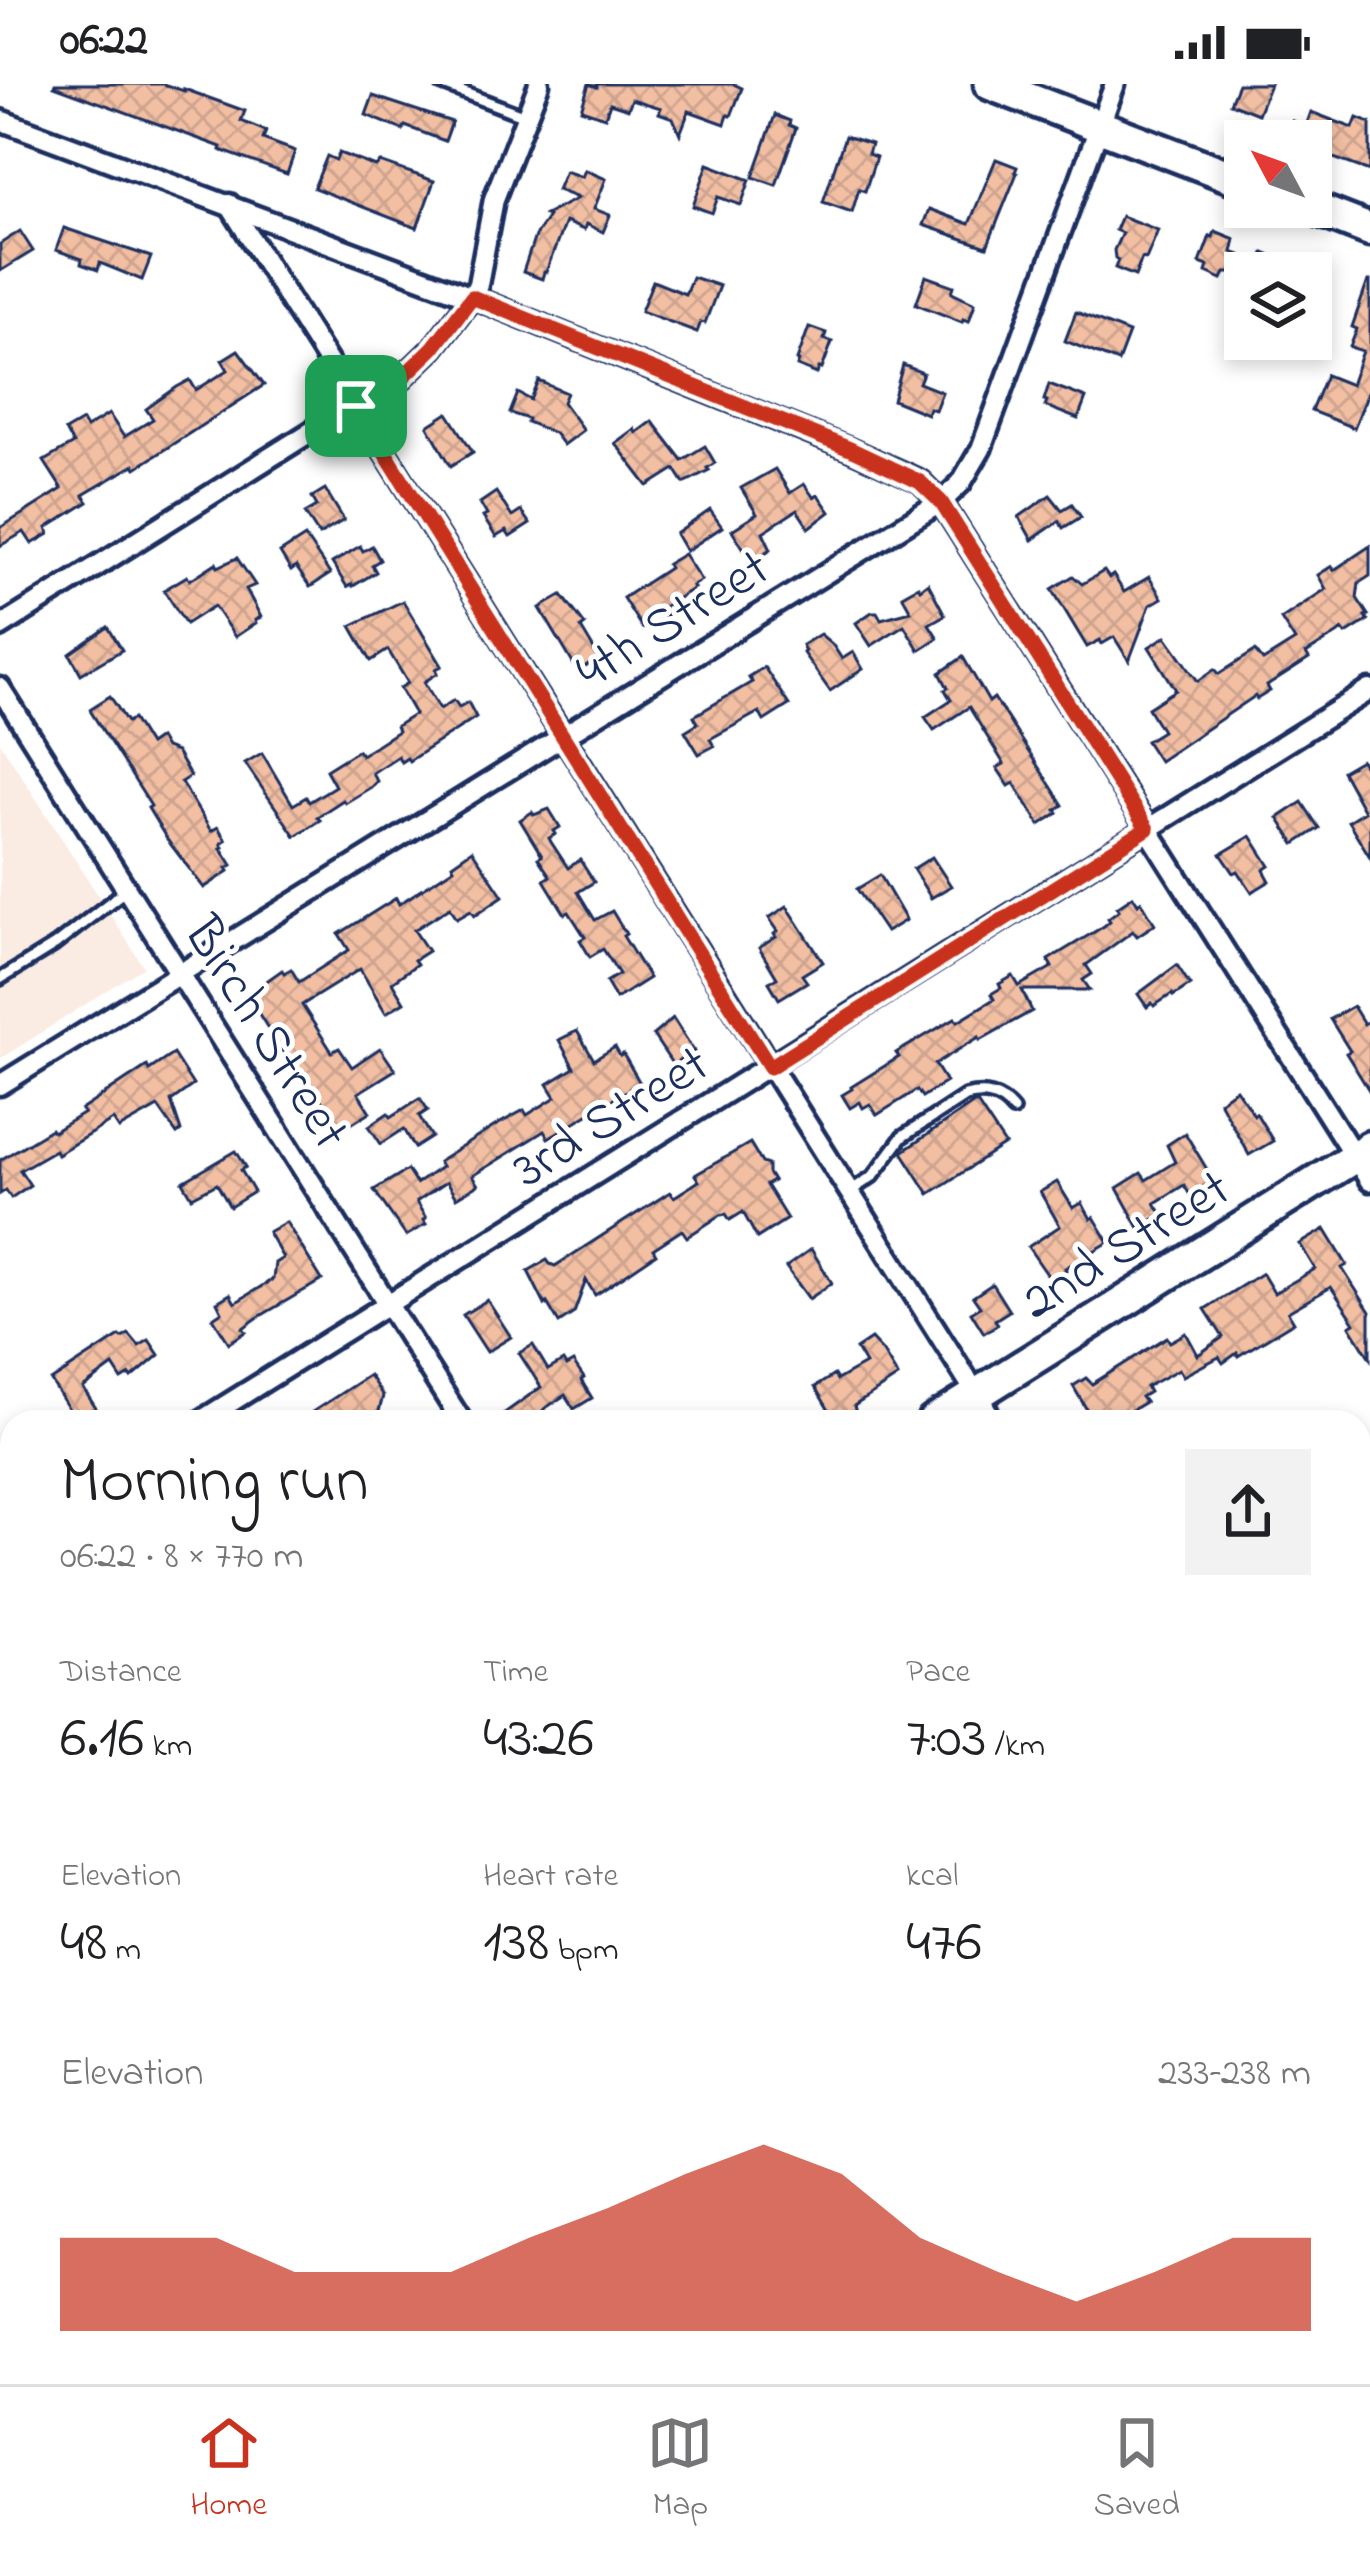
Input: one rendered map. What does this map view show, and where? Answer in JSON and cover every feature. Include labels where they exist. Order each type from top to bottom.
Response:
[{"type":"main road","points":[[989,84],[1224,174]]},
{"type":"main road","points":[[1332,215],[1370,230]]},
{"type":"main road","name":"2nd Street","points":[[952,1410],[1365,1162]]},
{"type":"street","points":[[0,627],[401,379],[433,348],[478,284],[494,199],[539,84]]},
{"type":"street","name":"4th Street","points":[[0,1085],[941,502],[961,483],[981,449],[1115,84]]},
{"type":"street","points":[[0,120],[472,297],[850,449],[920,482],[941,502],[1365,1162]]},
{"type":"street","points":[[229,204],[986,1410]]},
{"type":"street","name":"Birch Street","points":[[0,688],[455,1410]]},
{"type":"street","name":"3rd Street","points":[[218,1410],[1370,690]]},
{"type":"lane","points":[[441,84],[526,117]]},
{"type":"lane","points":[[0,979],[55,945],[127,889]]},
{"type":"lane","points":[[849,1192],[873,1176],[902,1137],[965,1096],[998,1096],[1013,1110]]},
{"type":"shaded area","points":[[0,742],[144,967],[0,1059]]},
{"type":"building","points":[[55,84],[163,84],[184,89],[245,111],[241,121],[266,131],[263,139],[295,151],[287,174]]},
{"type":"building","points":[[589,84],[733,84],[742,88],[725,124],[689,111],[680,134],[673,118],[659,113],[661,108],[632,99],[628,109],[610,103],[605,117],[581,109]]},
{"type":"building","points":[[1238,84],[1270,84],[1258,114],[1230,103]]},
{"type":"building","points":[[373,96],[452,122],[445,141],[366,115]]},
{"type":"building","points":[[1311,112],[1332,120],[1308,120]]},
{"type":"building","points":[[775,115],[796,128],[776,185],[753,177]]},
{"type":"building","points":[[1357,118],[1370,123],[1370,171],[1332,157],[1332,120],[1353,128]]},
{"type":"building","points":[[845,136],[871,144],[868,154],[876,157],[852,212],[823,202]]},
{"type":"building","points":[[339,153],[434,181],[417,228],[314,188],[327,156],[336,160]]},
{"type":"building","points":[[996,159],[1017,167],[1017,173],[987,247],[923,225],[929,209],[969,224]]},
{"type":"building","points":[[708,164],[750,180],[741,205],[718,197],[712,213],[693,206]]},
{"type":"building","points":[[585,170],[606,179],[594,209],[610,215],[603,232],[565,222],[542,279],[523,272],[545,215],[578,198],[557,190],[565,171],[582,177]]},
{"type":"building","points":[[1121,216],[1158,230],[1135,276],[1115,268],[1114,250],[1122,233],[1115,230]]},
{"type":"building","points":[[64,228],[151,257],[142,280],[100,263],[98,270],[56,250]]},
{"type":"building","points":[[20,231],[33,251],[0,271],[0,244]]},
{"type":"building","points":[[1215,231],[1235,239],[1232,252],[1224,252],[1222,279],[1206,272],[1208,266],[1200,263]]},
{"type":"building","points":[[926,276],[954,286],[952,292],[975,303],[969,321],[916,304]]},
{"type":"building","points":[[692,277],[719,286],[697,332],[641,311],[653,281],[685,294]]},
{"type":"building","points":[[1368,281],[1370,387],[1354,428],[1311,411],[1326,375],[1351,385],[1363,351],[1350,347],[1357,329],[1352,327]]},
{"type":"building","points":[[1076,312],[1129,333],[1118,362],[1065,341]]},
{"type":"building","points":[[809,327],[826,333],[824,339],[832,342],[817,374],[797,366]]},
{"type":"building","points":[[238,350],[264,385],[136,468],[83,495],[88,502],[47,528],[49,534],[32,544],[24,532],[0,546],[0,528],[62,489],[44,461],[73,444],[65,431],[82,421],[86,428],[109,414],[124,437],[153,419],[146,409],[177,387],[190,380],[196,390],[228,370],[222,360]]},
{"type":"building","points":[[903,365],[923,373],[919,383],[942,392],[935,410],[929,408],[927,414],[893,400]]},
{"type":"building","points":[[539,381],[567,393],[563,402],[583,430],[563,445],[554,433],[510,413],[518,393],[531,400]]},
{"type":"building","points":[[1049,384],[1086,398],[1078,419],[1045,406]]},
{"type":"building","points":[[448,413],[473,452],[451,466],[428,426]]},
{"type":"building","points":[[652,421],[682,460],[705,446],[715,463],[684,483],[675,469],[648,486],[615,443]]},
{"type":"building","points":[[775,469],[790,493],[804,484],[830,512],[809,528],[797,510],[763,532],[771,549],[754,560],[732,530],[757,514],[741,488]]},
{"type":"building","points":[[325,489],[344,520],[319,535],[305,513],[317,506],[312,497]]},
{"type":"building","points":[[496,492],[512,517],[521,511],[530,524],[510,537],[506,531],[496,537],[483,517],[487,515],[480,503]]},
{"type":"building","points":[[1050,495],[1062,510],[1072,504],[1081,517],[1063,528],[1059,521],[1032,540],[1019,517]]},
{"type":"building","points":[[710,510],[722,527],[686,551],[676,534]]},
{"type":"building","points":[[305,537],[330,574],[310,587],[296,567],[291,571],[280,553]]},
{"type":"building","points":[[360,546],[363,551],[372,546],[380,560],[372,565],[376,572],[347,587],[332,563]]},
{"type":"building","points":[[1370,546],[1370,576],[1359,583],[1357,598],[1368,620],[1306,654],[1309,659],[1267,686],[1270,691],[1255,696],[1159,761],[1146,741],[1162,731],[1148,708],[1176,690],[1149,647],[1166,636],[1198,681],[1255,651],[1263,661],[1295,641],[1281,619],[1326,589],[1318,575]]},
{"type":"building","points":[[684,554],[701,580],[662,608],[667,615],[642,628],[623,598]]},
{"type":"building","points":[[237,558],[255,585],[246,589],[261,617],[235,637],[214,606],[186,624],[164,590],[216,563],[218,567]]},
{"type":"building","points":[[1104,571],[1109,578],[1113,575],[1124,592],[1149,577],[1162,598],[1150,605],[1129,661],[1114,637],[1087,647],[1052,589],[1073,576],[1082,584]]},
{"type":"building","points":[[928,583],[945,615],[929,624],[938,638],[919,650],[904,625],[871,646],[856,623],[872,612],[881,619],[911,611],[902,595]]},
{"type":"building","points":[[562,595],[585,625],[581,628],[599,658],[578,672],[540,608]]},
{"type":"building","points":[[403,601],[442,666],[424,682],[440,709],[454,700],[459,707],[468,702],[476,717],[409,761],[401,762],[398,756],[372,773],[377,781],[371,787],[343,800],[295,836],[245,763],[262,753],[293,805],[306,797],[309,802],[335,786],[326,770],[358,750],[361,755],[415,714],[400,688],[408,683],[388,650],[371,661],[351,626]]},
{"type":"building","points":[[108,627],[122,650],[81,674],[70,654]]},
{"type":"building","points":[[820,634],[842,659],[853,652],[863,669],[830,691],[803,653],[802,645]]},
{"type":"building","points":[[963,657],[989,702],[994,698],[1063,805],[1040,825],[1014,783],[1009,786],[997,768],[1004,764],[969,707],[934,730],[925,717],[951,700],[940,673]]},
{"type":"building","points":[[764,667],[789,705],[764,721],[759,712],[710,739],[714,746],[699,754],[685,731],[698,723],[694,716],[752,682],[748,677]]},
{"type":"building","points":[[110,696],[127,722],[133,719],[149,745],[159,738],[165,748],[176,752],[190,776],[181,782],[211,831],[218,827],[226,840],[221,848],[232,865],[204,888],[168,841],[91,712]]},
{"type":"building","points":[[1361,760],[1370,776],[1370,857],[1348,821],[1364,811],[1342,771]]},
{"type":"building","points":[[1302,802],[1319,828],[1295,844],[1278,818]]},
{"type":"building","points":[[549,809],[560,827],[549,838],[551,842],[568,868],[580,860],[594,882],[578,892],[595,920],[612,911],[649,978],[616,999],[606,982],[619,974],[603,949],[590,957],[580,940],[585,937],[544,880],[550,876],[538,858],[542,856],[520,820]]},
{"type":"building","points":[[1251,836],[1270,866],[1264,870],[1270,881],[1252,892],[1221,854]]},
{"type":"building","points":[[472,850],[503,896],[475,915],[471,910],[457,918],[450,907],[414,930],[428,951],[392,982],[404,1002],[386,1013],[360,969],[302,1005],[332,1052],[339,1048],[352,1067],[380,1048],[395,1070],[358,1093],[370,1112],[340,1131],[312,1085],[306,1089],[247,995],[282,970],[291,969],[299,982],[349,950],[339,934],[396,898],[399,904],[454,868],[452,864]]},
{"type":"building","points":[[932,857],[951,886],[931,898],[913,869]]},
{"type":"building","points":[[880,875],[906,920],[886,932],[857,889]]},
{"type":"building","points":[[1133,896],[1155,924],[1137,936],[1133,931],[1086,965],[1092,974],[1083,980],[1090,990],[1022,990],[1032,1011],[935,1064],[946,1082],[922,1097],[917,1090],[877,1115],[870,1104],[863,1108],[860,1102],[850,1108],[842,1095],[899,1057],[896,1053],[994,999],[991,994],[1001,988],[999,984],[1013,976],[1019,986],[1052,967],[1048,960],[1104,926],[1117,907]]},
{"type":"building","points":[[787,906],[823,962],[802,975],[807,982],[779,999],[769,982],[777,978],[759,948],[778,931],[769,918]]},
{"type":"building","points":[[1177,965],[1190,985],[1147,1007],[1138,994]]},
{"type":"building","points":[[1353,1006],[1364,1024],[1370,1020],[1370,1092],[1330,1019]]},
{"type":"building","points":[[673,1018],[694,1051],[673,1065],[653,1035]]},
{"type":"building","points":[[577,1031],[594,1060],[615,1047],[640,1083],[548,1138],[544,1131],[472,1176],[478,1185],[456,1198],[446,1182],[416,1202],[426,1224],[406,1236],[374,1190],[407,1170],[416,1184],[441,1167],[438,1162],[495,1126],[524,1110],[527,1115],[556,1097],[548,1084],[574,1068],[559,1040]]},
{"type":"building","points":[[173,1054],[193,1085],[171,1101],[181,1131],[177,1134],[158,1107],[119,1129],[113,1120],[20,1170],[30,1185],[11,1198],[6,1190],[0,1194],[0,1160],[53,1132],[147,1066],[149,1070]]},
{"type":"building","points":[[1236,1089],[1273,1141],[1249,1155],[1219,1101]]},
{"type":"building","points":[[420,1098],[428,1110],[419,1116],[432,1137],[415,1148],[404,1129],[381,1144],[369,1126]]},
{"type":"building","points":[[974,1103],[1005,1145],[929,1194],[902,1152]]},
{"type":"building","points":[[1185,1133],[1210,1183],[1190,1195],[1184,1185],[1155,1203],[1162,1214],[1139,1228],[1117,1188],[1141,1173],[1146,1180],[1175,1162],[1167,1145]]},
{"type":"building","points":[[750,1143],[768,1165],[773,1181],[766,1185],[787,1219],[757,1238],[743,1212],[730,1220],[721,1215],[687,1237],[682,1230],[653,1249],[656,1254],[595,1295],[586,1280],[574,1313],[559,1323],[528,1271],[547,1260],[555,1266],[670,1192],[674,1197],[699,1181],[695,1175]]},
{"type":"building","points":[[236,1151],[254,1192],[230,1207],[217,1184],[192,1197],[183,1182]]},
{"type":"building","points":[[1057,1182],[1073,1208],[1082,1203],[1109,1242],[1051,1280],[1028,1247],[1060,1226],[1040,1192]]},
{"type":"building","points":[[286,1222],[322,1280],[257,1318],[229,1343],[213,1318],[222,1312],[217,1302],[230,1294],[235,1303],[273,1279],[275,1263],[283,1258],[268,1232]]},
{"type":"building","points":[[1325,1229],[1347,1265],[1342,1268],[1370,1312],[1370,1358],[1350,1326],[1355,1323],[1331,1287],[1288,1312],[1294,1322],[1238,1356],[1223,1363],[1219,1357],[1183,1376],[1179,1369],[1146,1387],[1149,1392],[1141,1397],[1145,1402],[1132,1410],[1087,1410],[1073,1386],[1086,1378],[1092,1384],[1167,1337],[1170,1342],[1186,1333],[1198,1355],[1223,1337],[1205,1309],[1262,1273],[1274,1293],[1315,1269],[1300,1244]]},
{"type":"building","points":[[811,1249],[832,1283],[809,1299],[786,1267]]},
{"type":"building","points":[[992,1284],[1009,1311],[984,1333],[971,1312],[980,1307],[973,1297]]},
{"type":"building","points":[[487,1300],[511,1337],[487,1352],[463,1315]]},
{"type":"building","points":[[129,1334],[139,1346],[149,1340],[159,1355],[132,1378],[122,1380],[113,1366],[83,1388],[97,1410],[69,1410],[51,1381]]},
{"type":"building","points":[[871,1339],[898,1377],[854,1406],[855,1410],[829,1410],[815,1387],[865,1364],[856,1349]]},
{"type":"building","points":[[533,1345],[548,1370],[563,1361],[566,1366],[573,1362],[592,1398],[574,1409],[565,1395],[543,1410],[509,1410],[541,1387],[519,1353]]},
{"type":"building","points":[[369,1375],[383,1396],[379,1410],[315,1410]]},
{"type":"route","points":[[472,297],[850,449],[920,482],[941,502],[1147,829],[770,1067],[356,406],[401,379],[433,348],[472,297]]}]
